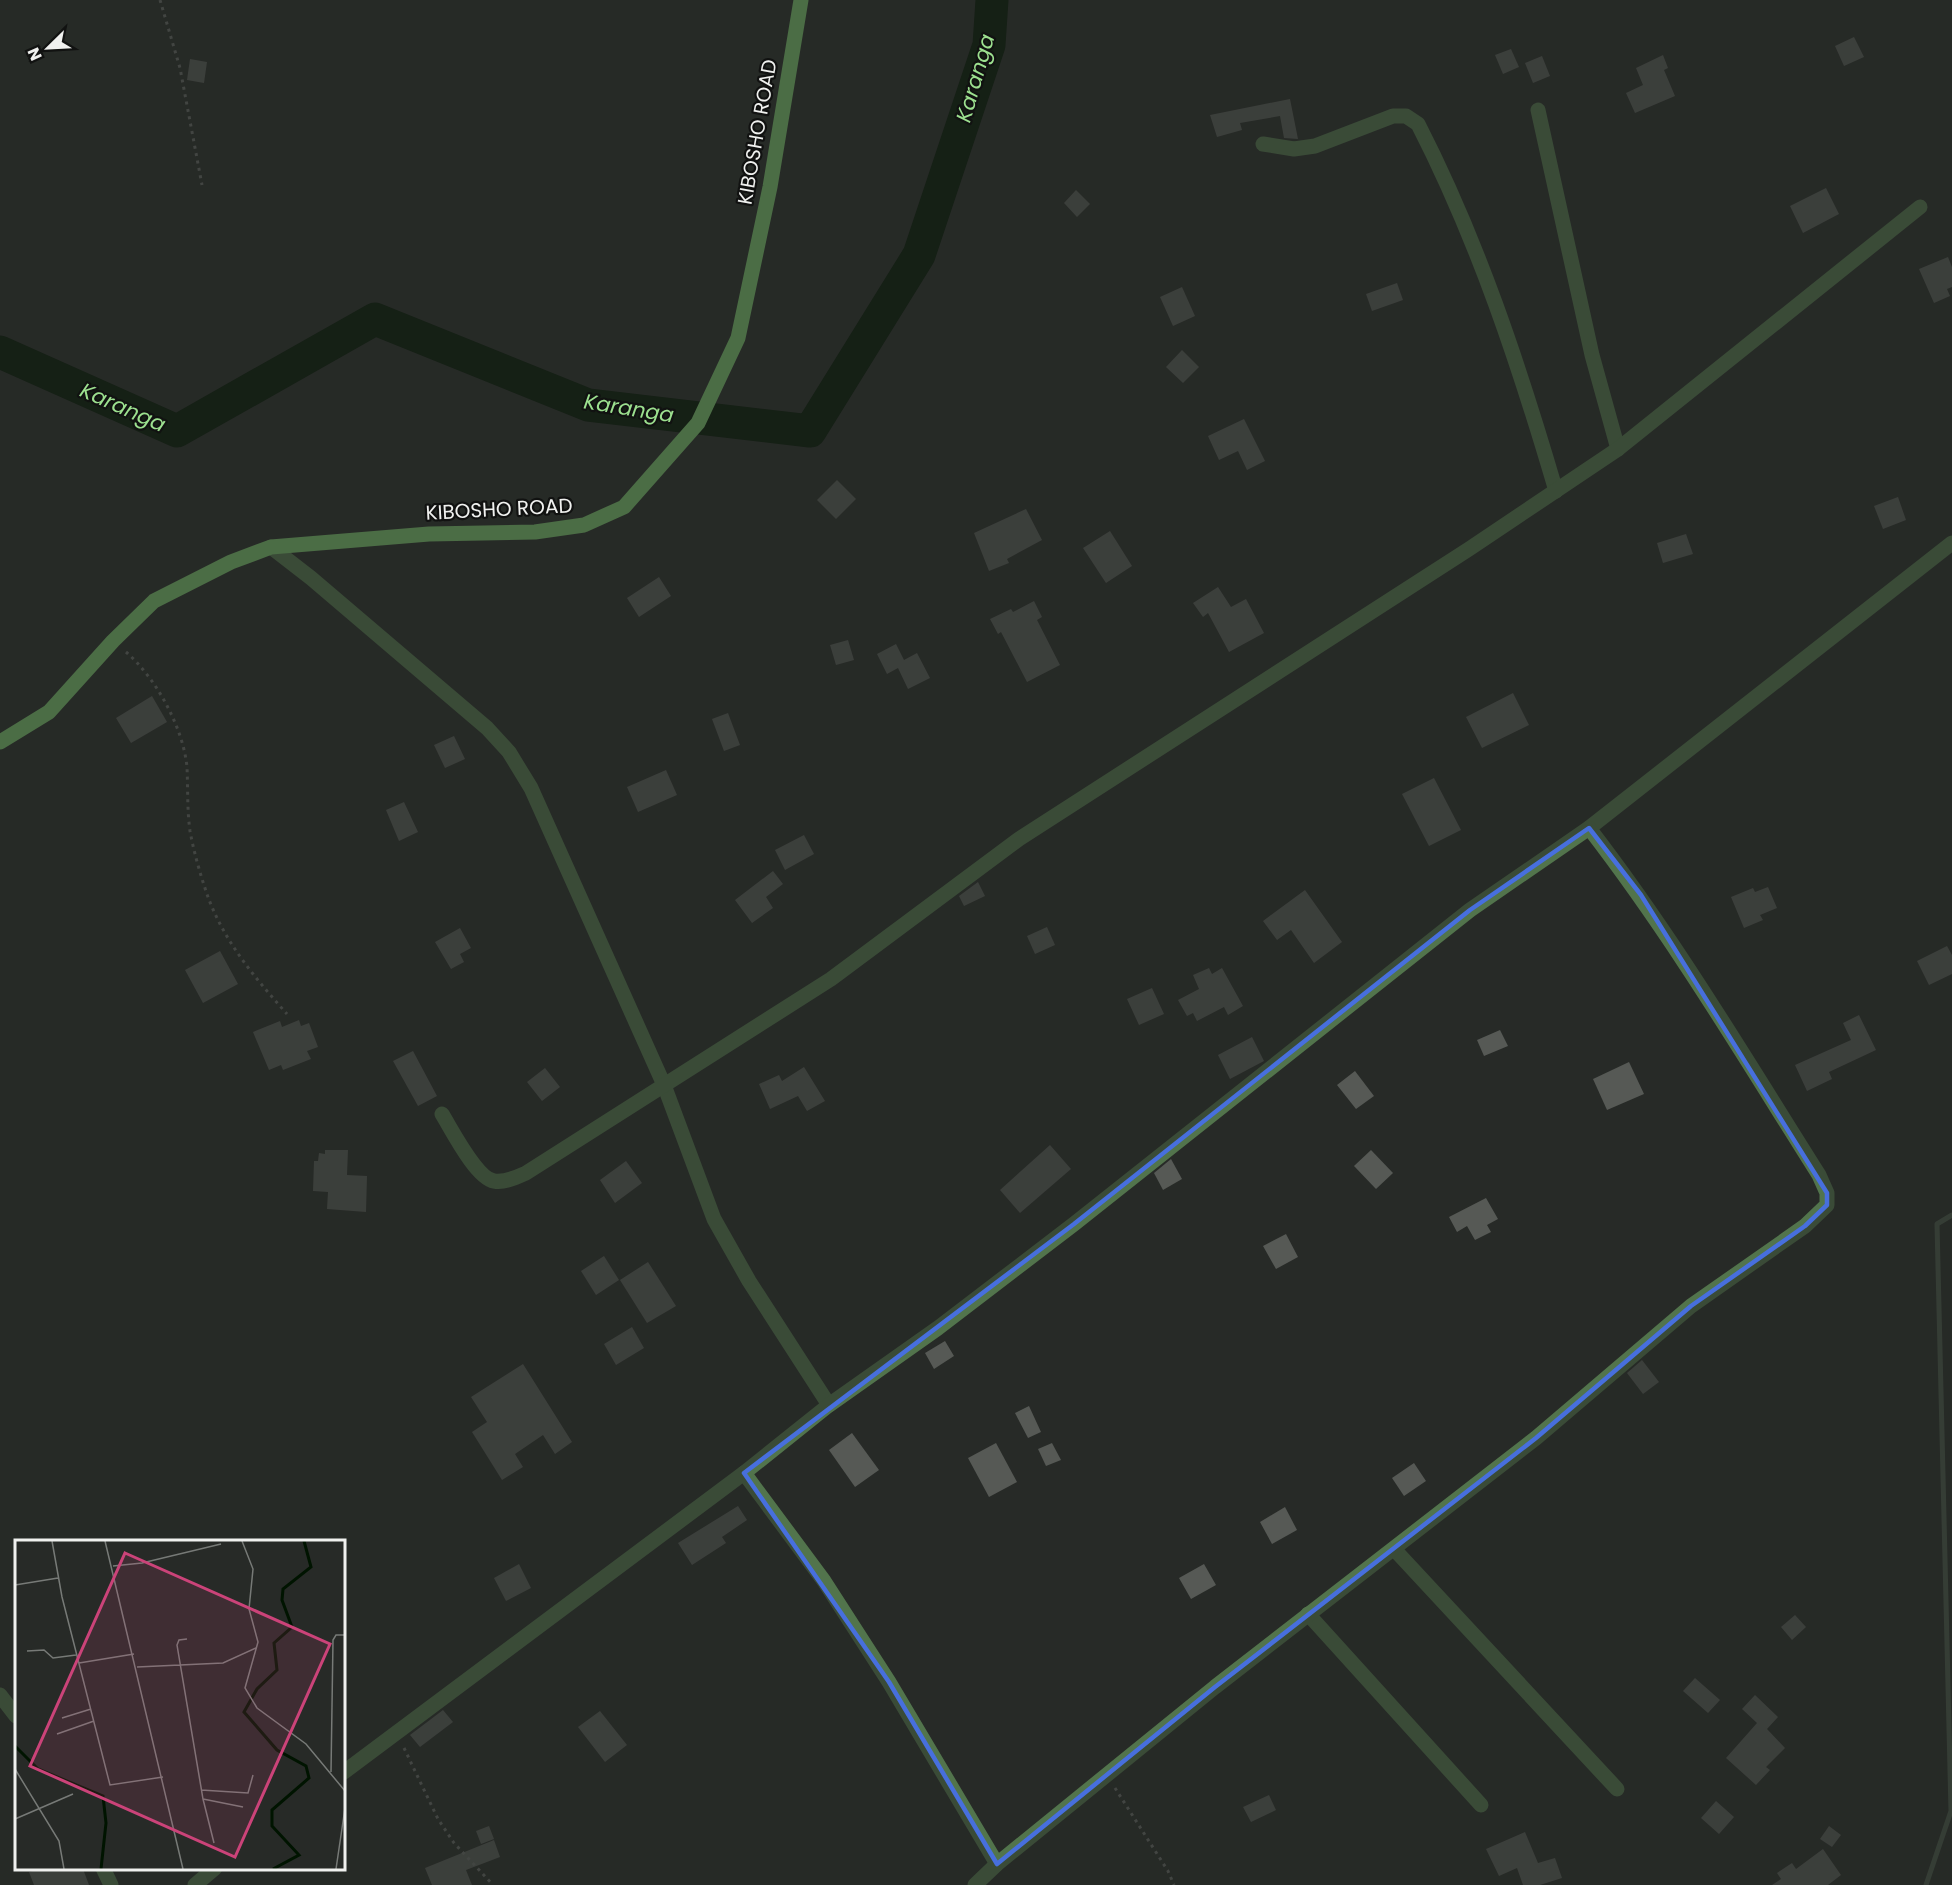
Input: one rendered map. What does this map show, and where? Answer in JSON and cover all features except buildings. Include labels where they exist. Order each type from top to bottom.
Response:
[{"type":"main road","name":"KIBOSHO ROAD","points":[[0,742],[49,712],[154,601],[231,562],[271,547],[429,534],[535,532],[584,525],[624,507],[698,423],[738,338],[770,187],[801,0]]},
{"type":"street","points":[[1538,110],[1590,344],[1618,449]]},
{"type":"street","points":[[1263,144],[1294,149],[1315,146],[1394,116],[1406,116],[1418,124],[1482,265],[1525,385],[1556,491]]},
{"type":"street","points":[[442,1114],[478,1171],[493,1181],[510,1179],[526,1173],[831,979],[1019,839],[1618,449],[1920,207]]},
{"type":"street","points":[[345,1771],[744,1473],[829,1405],[938,1328],[1083,1217],[1470,910],[1589,828],[1952,543]]},
{"type":"street","points":[[271,547],[311,578],[487,728],[509,752],[535,797],[664,1085],[714,1219],[749,1281],[829,1405]]},
{"type":"street","points":[[975,1885],[997,1864],[1308,1614],[1536,1438],[1691,1306],[1805,1226],[1827,1205],[1827,1193],[1819,1175],[1755,1072],[1641,895],[1589,828]]},
{"type":"street","points":[[744,1473],[824,1581],[889,1682],[997,1864]]},
{"type":"street","points":[[1394,1549],[1617,1789]]},
{"type":"street","points":[[1308,1614],[1481,1804]]},
{"type":"street","points":[[0,1695],[15,1715]]},
{"type":"street","points":[[104,1870],[111,1885]]},
{"type":"street","points":[[195,1885],[214,1870]]},
{"type":"path","points":[[160,0],[180,68],[202,185]]},
{"type":"path","points":[[113,642],[145,669],[163,699],[178,737],[186,764],[190,831],[209,898],[234,950],[287,1014]]},
{"type":"path","points":[[397,1733],[438,1819],[454,1843],[493,1885]]},
{"type":"path","points":[[1107,1776],[1168,1871],[1174,1885]]},
{"type":"highlighted area","points":[[1589,828],[1641,895],[1827,1193],[1827,1205],[1805,1226],[1691,1306],[1536,1438],[1215,1687],[997,1864],[889,1682],[744,1473],[1074,1224],[1470,910]]},
{"type":"waterway","name":"Karanga","points":[[0,352],[177,431],[375,319],[588,405],[810,431],[919,255],[989,45],[992,0]]},
{"type":"waterway","points":[[1926,1885],[1951,1811],[1937,1224],[1952,1215]]}]
